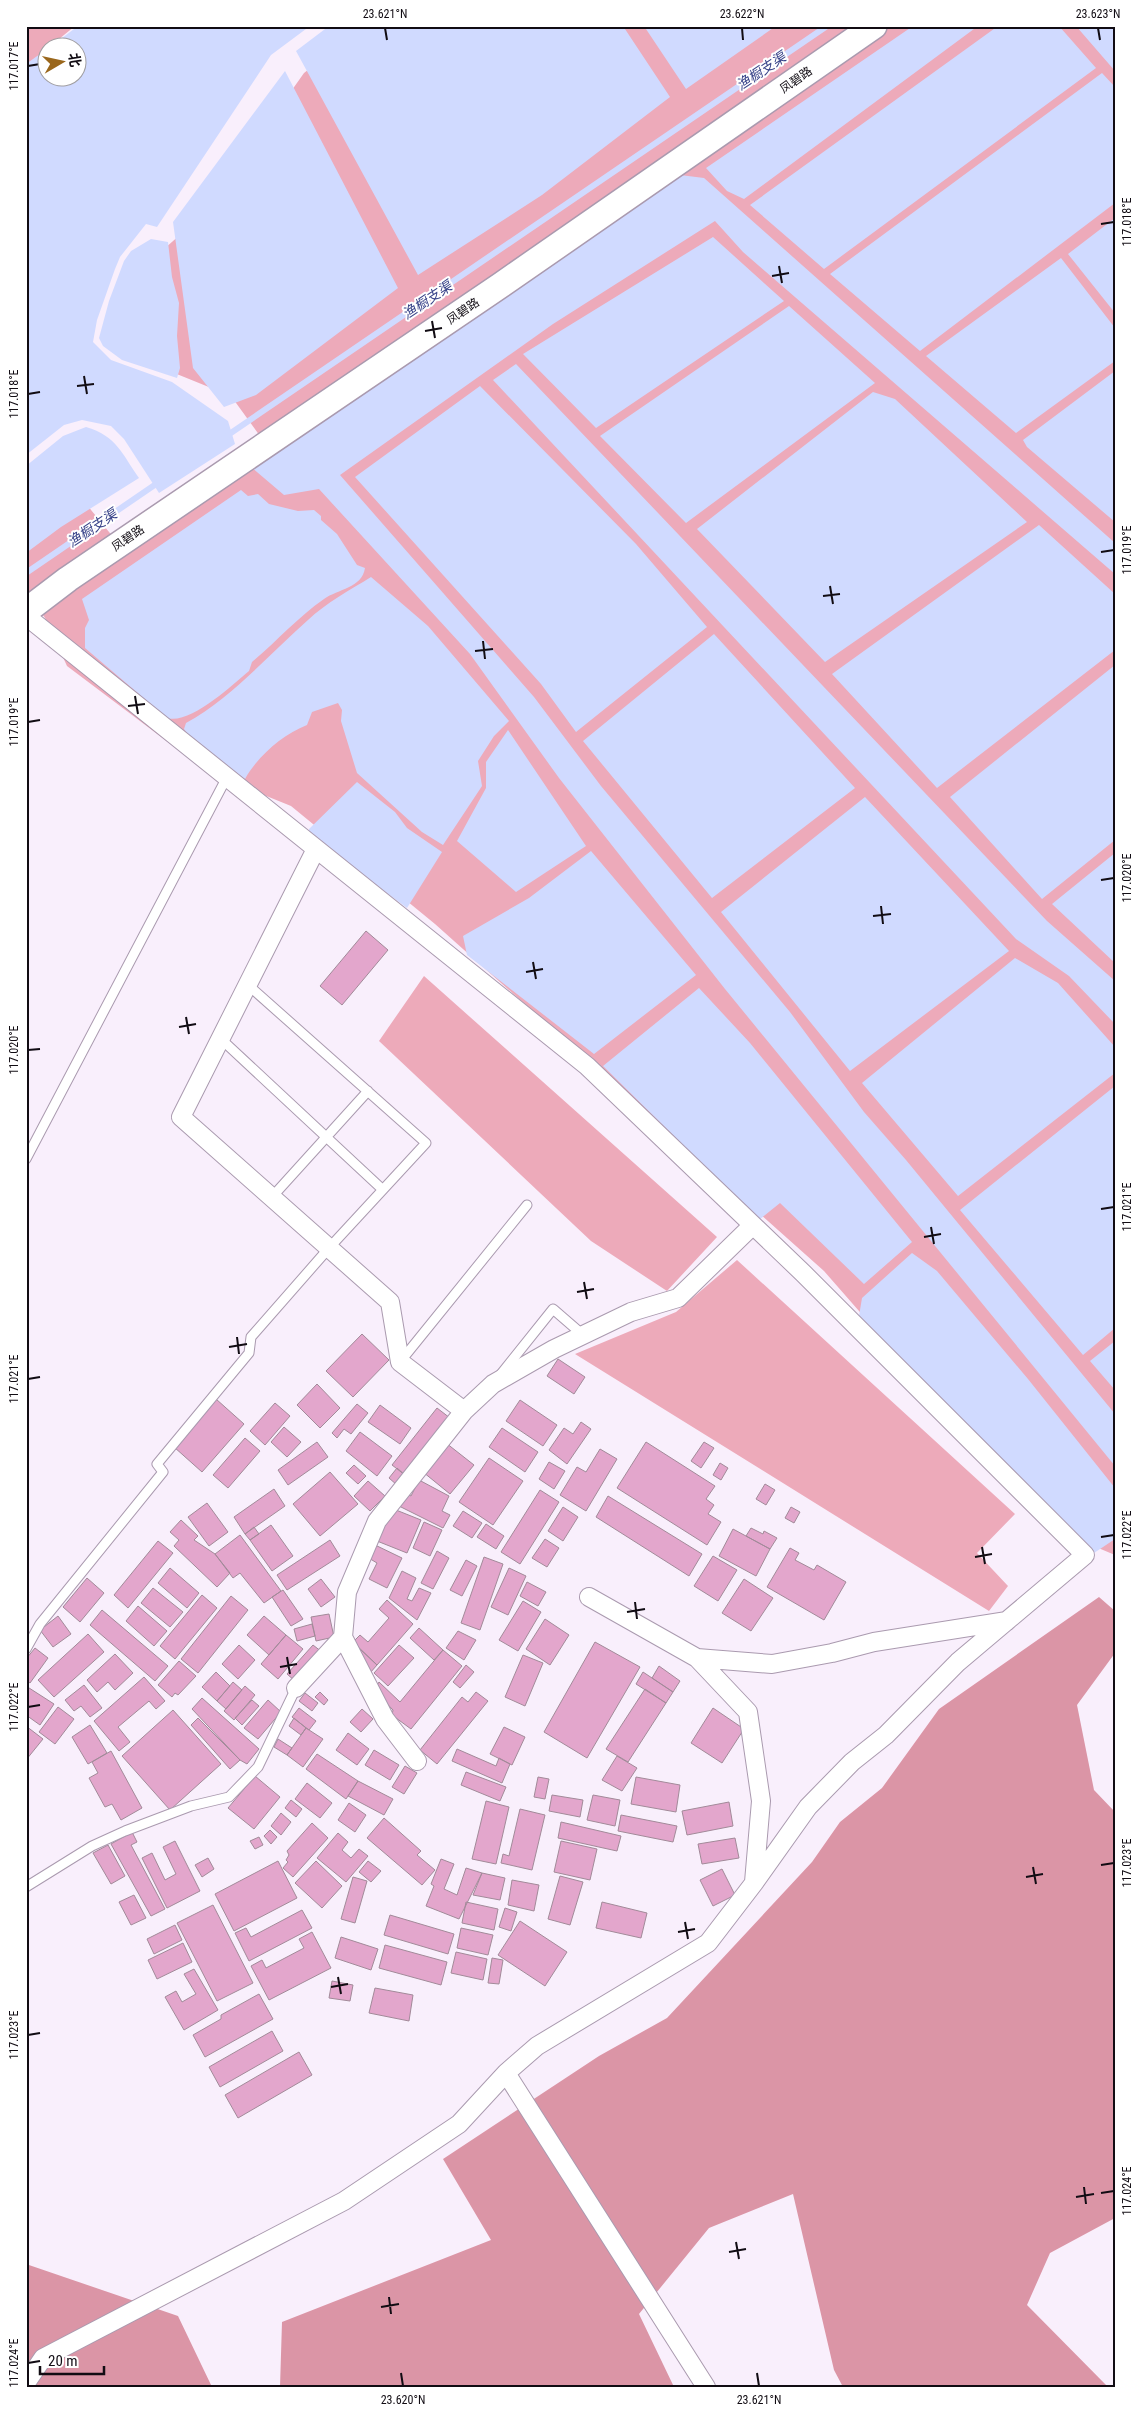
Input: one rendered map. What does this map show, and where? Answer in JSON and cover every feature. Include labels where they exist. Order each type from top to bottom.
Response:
[{"type":"main road","name":"凤碧路","points":[[26,611],[68,579],[501,285],[874,26]]},
{"type":"street","points":[[26,616],[587,1066],[810,1280],[1085,1556],[946,1674],[886,1735],[852,1762],[808,1807],[754,1883],[708,1943],[537,2046],[506,2073],[458,2124],[344,2201],[44,2358],[26,2383]]},
{"type":"street","points":[[316,849],[182,1117],[390,1302],[400,1362],[464,1411]]},
{"type":"street","points":[[417,1761],[385,1718],[342,1637],[347,1592],[377,1520],[464,1411],[493,1384],[583,1335],[631,1312],[678,1298],[752,1226]]},
{"type":"street","points":[[589,1597],[697,1658],[748,1712],[761,1801],[754,1883]]},
{"type":"street","points":[[697,1658],[772,1664],[832,1653],[874,1642],[1008,1621]]},
{"type":"street","points":[[296,1688],[342,1637]]},
{"type":"street","points":[[506,2073],[706,2387]]},
{"type":"lane","points":[[26,1159],[227,777]]},
{"type":"lane","points":[[26,1649],[40,1624],[163,1472],[157,1464],[249,1353],[252,1337],[329,1248],[426,1143],[248,985]]},
{"type":"lane","points":[[221,1039],[382,1189]]},
{"type":"lane","points":[[272,1197],[368,1091]]},
{"type":"lane","points":[[400,1362],[527,1205]]},
{"type":"lane","points":[[493,1384],[553,1309],[583,1335]]},
{"type":"lane","points":[[26,1887],[92,1846],[125,1831],[191,1806],[229,1797],[258,1768],[296,1688]]},
{"type":"shaded area","points":[[26,26],[75,26],[60,38],[38,38],[38,56],[26,66]]},
{"type":"shaded area","points":[[364,26],[1115,26],[1115,1555],[1048,1527],[824,1271],[435,924],[291,806],[209,773],[67,666],[45,618],[26,590],[26,475],[60,472],[127,554],[206,501],[270,450],[231,396],[120,351],[132,277],[205,213],[304,73]]},
{"type":"shaded area","points":[[424,976],[717,1237],[667,1291],[591,1241],[379,1041]]},
{"type":"shaded area","points":[[737,1260],[1015,1514],[977,1553],[1008,1586],[989,1611],[575,1354],[676,1312]]},
{"type":"shaded area","points":[[1099,1597],[1115,1611],[1115,1653],[1077,1705],[1094,1790],[1115,1812],[1115,2218],[1050,2253],[1027,2305],[1108,2387],[843,2387],[834,2370],[793,2194],[709,2228],[639,2314],[674,2387],[280,2387],[282,2322],[491,2240],[443,2159],[599,2056],[667,2018],[812,1862],[840,1822],[882,1788],[939,1709]]},
{"type":"shaded area","points":[[26,2264],[178,2316],[212,2387],[26,2387]]},
{"type":"water","points":[[78,26],[310,26],[271,55],[157,227],[146,224],[120,257],[97,320],[93,342],[111,360],[172,382],[228,421],[235,444],[159,493],[124,439],[111,426],[82,420],[64,425],[26,455],[26,64],[38,55],[38,88],[88,88],[88,38],[62,38]]},
{"type":"water","points":[[329,26],[623,26],[670,97],[542,195],[418,275],[296,51]]},
{"type":"water","points":[[644,26],[776,26],[686,89]]},
{"type":"water","points":[[913,26],[978,26],[744,199],[727,191],[706,168]]},
{"type":"water","points":[[998,26],[1059,26],[1096,68],[824,269],[750,205]]},
{"type":"water","points":[[1076,26],[1115,26],[1115,71]]},
{"type":"water","points":[[285,71],[398,288],[256,395],[224,407],[193,368],[173,222]]},
{"type":"water","points":[[1102,73],[1115,87],[1115,203],[920,351],[830,274]]},
{"type":"water","points":[[680,175],[704,178],[1115,543],[1115,574],[743,252],[715,221],[553,324],[340,475],[534,697],[601,786],[790,1012],[864,1112],[906,1160],[1115,1414],[1115,1466],[725,989],[559,778],[470,654],[319,489],[284,495],[250,466]]},
{"type":"water","points":[[1115,218],[1115,313],[1068,254]]},
{"type":"water","points":[[713,237],[784,301],[596,428],[523,354]]},
{"type":"water","points":[[151,239],[168,242],[172,277],[179,303],[177,336],[180,368],[177,378],[122,360],[103,346],[99,338],[109,301],[124,261],[131,251]]},
{"type":"water","points":[[1061,258],[1115,328],[1115,361],[1016,433],[926,356]]},
{"type":"water","points":[[789,306],[875,383],[686,523],[600,436]]},
{"type":"water","points":[[516,364],[1047,921],[1115,981],[1115,1024],[1069,976],[1016,939],[493,380]]},
{"type":"water","points":[[1115,371],[1115,522],[1027,447],[1023,440]]},
{"type":"water","points":[[480,386],[636,544],[707,627],[576,732],[541,684],[355,477]]},
{"type":"water","points":[[873,392],[895,399],[1027,522],[825,662],[697,529]]},
{"type":"water","points":[[86,427],[105,435],[112,441],[139,478],[61,527],[26,553],[26,466],[63,436]]},
{"type":"water","points":[[241,490],[248,496],[258,494],[269,504],[298,511],[314,510],[321,516],[321,520],[337,534],[357,565],[365,568],[363,575],[354,584],[324,599],[305,614],[252,662],[249,671],[210,703],[187,716],[176,719],[167,718],[85,648],[85,628],[89,620],[82,599]]},
{"type":"water","points":[[1039,525],[1115,594],[1115,650],[937,788],[832,674]]},
{"type":"water","points":[[371,577],[428,626],[509,721],[494,736],[478,761],[482,786],[443,845],[422,832],[357,773],[341,721],[342,710],[338,703],[312,712],[307,725],[280,740],[264,754],[245,779],[192,740],[184,729],[186,723],[203,713],[235,688],[322,608]]},
{"type":"water","points":[[714,634],[855,788],[712,898],[583,741]]},
{"type":"water","points":[[1115,665],[1115,840],[1042,899],[950,797]]},
{"type":"water","points":[[508,730],[586,846],[516,892],[457,841],[486,788],[486,762]]},
{"type":"water","points":[[357,782],[395,812],[407,828],[442,852],[407,908],[309,835],[309,829]]},
{"type":"water","points":[[865,797],[1009,951],[850,1071],[721,912]]},
{"type":"water","points":[[591,851],[696,975],[594,1054],[467,955],[463,936],[529,898]]},
{"type":"water","points":[[1115,853],[1115,963],[1052,904]]},
{"type":"water","points":[[1015,958],[1058,983],[1115,1047],[1115,1073],[958,1196],[862,1083]]},
{"type":"water","points":[[699,988],[750,1043],[912,1242],[864,1284],[780,1203],[759,1220],[603,1066]]},
{"type":"water","points":[[1115,1086],[1115,1328],[1083,1355],[960,1210]]},
{"type":"water","points":[[912,1253],[937,1271],[1028,1379],[1115,1488],[1115,1539],[1094,1553],[859,1316],[862,1298]]},
{"type":"water","points":[[1115,1341],[1115,1390],[1090,1361]]},
{"type":"building","points":[[366,931],[388,950],[342,1005],[320,986]]},
{"type":"building","points":[[362,1334],[389,1360],[353,1397],[326,1371]]},
{"type":"building","points":[[558,1359],[585,1377],[574,1394],[547,1376]]},
{"type":"building","points":[[317,1384],[340,1408],[320,1428],[297,1405]]},
{"type":"building","points":[[216,1399],[244,1424],[202,1472],[174,1447]]},
{"type":"building","points":[[520,1400],[557,1425],[543,1446],[506,1421]]},
{"type":"building","points":[[275,1403],[290,1416],[265,1445],[250,1431]]},
{"type":"building","points":[[357,1404],[368,1413],[351,1434],[344,1429],[337,1438],[332,1433]]},
{"type":"building","points":[[380,1405],[411,1428],[400,1444],[368,1422]]},
{"type":"building","points":[[437,1408],[450,1418],[405,1475],[392,1465]]},
{"type":"building","points":[[581,1422],[591,1429],[567,1464],[549,1450],[564,1428],[573,1434]]},
{"type":"building","points":[[284,1427],[301,1442],[287,1457],[271,1442]]},
{"type":"building","points":[[502,1428],[538,1452],[525,1472],[489,1447]]},
{"type":"building","points":[[360,1432],[392,1456],[377,1476],[346,1451]]},
{"type":"building","points":[[245,1438],[260,1451],[228,1488],[213,1475]]},
{"type":"building","points":[[317,1442],[328,1457],[288,1485],[278,1470]]},
{"type":"building","points":[[646,1442],[715,1486],[706,1499],[714,1505],[708,1514],[721,1522],[707,1545],[617,1488]]},
{"type":"building","points":[[704,1442],[714,1448],[701,1468],[691,1461]]},
{"type":"building","points":[[446,1443],[474,1465],[450,1494],[423,1472]]},
{"type":"building","points":[[600,1449],[617,1459],[586,1511],[560,1495],[577,1467],[586,1472]]},
{"type":"building","points":[[489,1458],[523,1481],[493,1525],[459,1502]]},
{"type":"building","points":[[549,1462],[565,1471],[554,1489],[539,1479]]},
{"type":"building","points":[[720,1463],[728,1468],[721,1480],[713,1475]]},
{"type":"building","points":[[354,1465],[366,1476],[358,1484],[346,1473]]},
{"type":"building","points":[[397,1468],[405,1475],[397,1485],[389,1478]]},
{"type":"building","points":[[330,1472],[358,1504],[320,1536],[293,1504]]},
{"type":"building","points":[[419,1480],[449,1496],[442,1511],[450,1515],[443,1528],[399,1506],[405,1493],[411,1496]]},
{"type":"building","points":[[368,1481],[385,1496],[370,1511],[354,1496]]},
{"type":"building","points":[[765,1484],[775,1490],[766,1505],[756,1499]]},
{"type":"building","points":[[274,1489],[285,1506],[245,1534],[234,1517]]},
{"type":"building","points":[[540,1490],[559,1502],[520,1564],[501,1552]]},
{"type":"building","points":[[608,1496],[702,1554],[689,1576],[596,1517]]},
{"type":"building","points":[[207,1503],[228,1532],[209,1546],[188,1517]]},
{"type":"building","points":[[563,1507],[578,1517],[563,1541],[548,1531]]},
{"type":"building","points":[[791,1507],[800,1512],[794,1523],[785,1518]]},
{"type":"building","points":[[391,1508],[421,1520],[407,1553],[377,1541]]},
{"type":"building","points":[[463,1511],[482,1523],[472,1538],[453,1526]]},
{"type":"building","points":[[181,1520],[198,1536],[194,1540],[215,1554],[230,1573],[217,1587],[174,1546],[179,1540],[170,1532]]},
{"type":"building","points":[[424,1522],[442,1530],[430,1556],[413,1548]]},
{"type":"building","points":[[486,1524],[504,1536],[496,1549],[477,1537]]},
{"type":"building","points":[[271,1525],[293,1556],[272,1571],[250,1540]]},
{"type":"building","points":[[254,1527],[259,1534],[250,1540],[245,1534]]},
{"type":"building","points":[[751,1528],[763,1534],[764,1531],[777,1538],[770,1549],[746,1536]]},
{"type":"building","points":[[733,1529],[770,1549],[756,1576],[719,1556]]},
{"type":"building","points":[[240,1535],[281,1591],[264,1603],[240,1573],[233,1578],[215,1554]]},
{"type":"building","points":[[545,1539],[559,1548],[547,1567],[532,1558]]},
{"type":"building","points":[[330,1540],[340,1556],[287,1590],[277,1575]]},
{"type":"building","points":[[158,1541],[173,1553],[128,1608],[114,1595]]},
{"type":"building","points":[[373,1544],[402,1558],[387,1588],[369,1579],[377,1563],[367,1557]]},
{"type":"building","points":[[790,1548],[799,1553],[795,1560],[814,1570],[817,1565],[846,1582],[824,1620],[767,1587]]},
{"type":"building","points":[[437,1551],[449,1558],[433,1589],[421,1583]]},
{"type":"building","points":[[713,1556],[737,1570],[718,1601],[694,1586]]},
{"type":"building","points":[[484,1557],[503,1564],[480,1630],[461,1623]]},
{"type":"building","points":[[466,1560],[477,1566],[462,1596],[450,1590]]},
{"type":"building","points":[[170,1568],[199,1593],[187,1608],[158,1583]]},
{"type":"building","points":[[509,1568],[526,1576],[508,1615],[491,1607]]},
{"type":"building","points":[[402,1571],[416,1578],[407,1599],[412,1601],[419,1588],[431,1593],[417,1620],[389,1598]]},
{"type":"building","points":[[87,1578],[104,1593],[80,1622],[63,1607]]},
{"type":"building","points":[[321,1579],[335,1597],[321,1607],[308,1589]]},
{"type":"building","points":[[744,1579],[773,1598],[751,1631],[722,1613]]},
{"type":"building","points":[[527,1582],[546,1592],[538,1606],[520,1596]]},
{"type":"building","points":[[153,1588],[183,1612],[170,1627],[141,1603]]},
{"type":"building","points":[[283,1590],[303,1619],[291,1626],[272,1597]]},
{"type":"building","points":[[202,1595],[217,1608],[175,1659],[160,1646]]},
{"type":"building","points":[[231,1596],[248,1610],[198,1673],[181,1659]]},
{"type":"building","points":[[387,1600],[413,1624],[377,1665],[353,1642],[360,1635],[368,1642],[389,1618],[379,1609]]},
{"type":"building","points":[[523,1601],[541,1612],[518,1651],[499,1640]]},
{"type":"building","points":[[138,1606],[167,1631],[154,1646],[126,1621]]},
{"type":"building","points":[[102,1610],[168,1666],[155,1681],[90,1625]]},
{"type":"building","points":[[329,1614],[334,1637],[316,1641],[311,1617]]},
{"type":"building","points":[[58,1616],[71,1634],[53,1647],[40,1630]]},
{"type":"building","points":[[264,1616],[286,1635],[269,1655],[247,1635]]},
{"type":"building","points":[[545,1619],[569,1635],[550,1665],[526,1649]]},
{"type":"building","points":[[312,1624],[315,1636],[297,1641],[294,1629]]},
{"type":"building","points":[[419,1628],[443,1650],[434,1660],[410,1638]]},
{"type":"building","points":[[458,1631],[476,1640],[464,1660],[446,1648]]},
{"type":"building","points":[[88,1634],[104,1652],[54,1697],[38,1680]]},
{"type":"building","points":[[286,1635],[303,1649],[278,1679],[261,1664]]},
{"type":"building","points":[[595,1642],[640,1667],[587,1758],[544,1732]]},
{"type":"building","points":[[239,1645],[255,1660],[238,1679],[222,1664]]},
{"type":"building","points":[[313,1645],[322,1652],[295,1681],[287,1674]]},
{"type":"building","points":[[399,1645],[414,1658],[388,1686],[374,1673]]},
{"type":"building","points":[[35,1648],[48,1658],[30,1683],[26,1680],[26,1659]]},
{"type":"building","points":[[360,1649],[377,1665],[370,1673],[357,1653]]},
{"type":"building","points":[[443,1650],[462,1666],[411,1729],[392,1715],[393,1710],[374,1690],[379,1682],[400,1702]]},
{"type":"building","points":[[115,1654],[133,1673],[115,1690],[108,1682],[97,1692],[87,1680]]},
{"type":"building","points":[[523,1655],[543,1663],[525,1706],[505,1697]]},
{"type":"building","points":[[179,1661],[196,1676],[178,1695],[175,1693],[172,1697],[158,1685]]},
{"type":"building","points":[[466,1665],[474,1672],[460,1688],[453,1682]]},
{"type":"building","points":[[659,1666],[680,1681],[673,1692],[652,1678]]},
{"type":"building","points":[[216,1672],[230,1686],[217,1701],[202,1687]]},
{"type":"building","points":[[643,1672],[673,1692],[666,1703],[636,1684]]},
{"type":"building","points":[[144,1677],[165,1701],[156,1709],[149,1701],[118,1727],[130,1742],[119,1751],[94,1721]]},
{"type":"building","points":[[233,1682],[242,1690],[226,1709],[217,1701]]},
{"type":"building","points":[[84,1685],[102,1708],[90,1717],[81,1706],[74,1711],[65,1700]]},
{"type":"building","points":[[26,1686],[54,1704],[40,1725],[26,1715]]},
{"type":"building","points":[[245,1686],[255,1695],[234,1720],[224,1711]]},
{"type":"building","points":[[645,1689],[666,1703],[628,1762],[606,1749]]},
{"type":"building","points":[[320,1692],[328,1700],[324,1705],[315,1697]]},
{"type":"building","points":[[476,1692],[488,1701],[437,1764],[420,1750],[462,1697],[468,1702]]},
{"type":"building","points":[[305,1693],[318,1703],[312,1711],[299,1701]]},
{"type":"building","points":[[202,1698],[259,1749],[247,1764],[240,1760],[192,1709]]},
{"type":"building","points":[[252,1700],[259,1706],[242,1725],[235,1718]]},
{"type":"building","points":[[268,1700],[281,1712],[258,1739],[244,1728]]},
{"type":"building","points":[[58,1707],[74,1719],[55,1744],[39,1732]]},
{"type":"building","points":[[299,1708],[316,1721],[309,1730],[292,1717]]},
{"type":"building","points":[[713,1708],[744,1729],[722,1763],[691,1743]]},
{"type":"building","points":[[362,1709],[373,1719],[361,1732],[350,1722]]},
{"type":"building","points":[[173,1710],[221,1764],[170,1810],[122,1756]]},
{"type":"building","points":[[198,1718],[240,1760],[230,1769],[191,1725]]},
{"type":"building","points":[[294,1718],[306,1728],[301,1735],[289,1726]]},
{"type":"building","points":[[90,1725],[107,1753],[88,1764],[72,1737]]},
{"type":"building","points":[[26,1726],[43,1739],[26,1760]]},
{"type":"building","points":[[504,1727],[525,1737],[512,1765],[490,1754]]},
{"type":"building","points":[[306,1728],[323,1739],[303,1767],[287,1755]]},
{"type":"building","points":[[348,1733],[369,1749],[357,1765],[336,1750]]},
{"type":"building","points":[[278,1739],[292,1748],[287,1755],[274,1747]]},
{"type":"building","points":[[457,1749],[496,1766],[499,1758],[510,1764],[502,1783],[452,1761]]},
{"type":"building","points":[[374,1750],[399,1765],[390,1780],[365,1765]]},
{"type":"building","points":[[111,1751],[142,1808],[121,1820],[112,1804],[105,1807],[89,1778],[98,1773],[92,1762]]},
{"type":"building","points":[[317,1754],[358,1781],[346,1799],[306,1769]]},
{"type":"building","points":[[617,1756],[637,1768],[622,1791],[602,1780]]},
{"type":"building","points":[[405,1766],[417,1773],[404,1794],[392,1787]]},
{"type":"building","points":[[466,1772],[506,1787],[500,1801],[461,1785]]},
{"type":"building","points":[[255,1776],[280,1797],[254,1829],[228,1808]]},
{"type":"building","points":[[538,1777],[549,1779],[545,1799],[534,1797]]},
{"type":"building","points":[[636,1777],[680,1785],[676,1812],[631,1804]]},
{"type":"building","points":[[358,1781],[393,1799],[384,1815],[348,1796]]},
{"type":"building","points":[[307,1783],[332,1803],[320,1818],[295,1799]]},
{"type":"building","points":[[552,1795],[583,1800],[580,1817],[549,1811]]},
{"type":"building","points":[[593,1795],[620,1800],[615,1826],[587,1820]]},
{"type":"building","points":[[291,1800],[302,1809],[296,1817],[285,1808]]},
{"type":"building","points":[[486,1801],[509,1807],[496,1864],[472,1859]]},
{"type":"building","points":[[729,1802],[733,1826],[687,1835],[682,1811]]},
{"type":"building","points":[[349,1803],[366,1815],[355,1832],[338,1820]]},
{"type":"building","points":[[520,1809],[545,1815],[532,1870],[501,1863],[503,1854],[509,1856]]},
{"type":"building","points":[[281,1813],[291,1822],[281,1835],[271,1826]]},
{"type":"building","points":[[621,1815],[677,1826],[673,1842],[618,1831]]},
{"type":"building","points":[[384,1818],[421,1851],[417,1855],[435,1870],[422,1885],[367,1838]]},
{"type":"building","points":[[561,1822],[621,1836],[617,1851],[558,1838]]},
{"type":"building","points":[[312,1823],[328,1838],[293,1877],[283,1868],[288,1862],[286,1860],[289,1855],[287,1851]]},
{"type":"building","points":[[270,1830],[277,1837],[271,1844],[264,1836]]},
{"type":"building","points":[[132,1832],[137,1842],[131,1845],[165,1909],[151,1916],[111,1844]]},
{"type":"building","points":[[338,1833],[348,1842],[342,1850],[351,1858],[359,1849],[368,1856],[346,1882],[317,1858]]},
{"type":"building","points":[[259,1837],[263,1845],[255,1849],[250,1841]]},
{"type":"building","points":[[735,1838],[739,1858],[702,1864],[698,1844]]},
{"type":"building","points":[[175,1841],[200,1891],[167,1908],[142,1858],[152,1853],[165,1880],[176,1874],[163,1847]]},
{"type":"building","points":[[561,1841],[597,1849],[590,1880],[554,1872]]},
{"type":"building","points":[[108,1845],[125,1876],[111,1884],[93,1853]]},
{"type":"building","points":[[208,1858],[214,1869],[202,1877],[195,1865]]},
{"type":"building","points":[[441,1859],[454,1864],[444,1889],[457,1895],[466,1868],[482,1873],[459,1919],[426,1906],[434,1886],[431,1884]]},
{"type":"building","points":[[278,1861],[297,1898],[234,1931],[215,1894]]},
{"type":"building","points":[[316,1861],[342,1886],[322,1908],[295,1883]]},
{"type":"building","points":[[368,1861],[381,1871],[371,1882],[359,1872]]},
{"type":"building","points":[[722,1869],[735,1895],[713,1906],[700,1880]]},
{"type":"building","points":[[482,1873],[505,1878],[500,1900],[473,1895]]},
{"type":"building","points":[[560,1876],[583,1882],[570,1925],[548,1919]]},
{"type":"building","points":[[353,1877],[367,1881],[355,1923],[341,1919]]},
{"type":"building","points":[[512,1880],[539,1885],[534,1911],[508,1905]]},
{"type":"building","points":[[134,1895],[146,1918],[131,1925],[119,1902]]},
{"type":"building","points":[[466,1902],[498,1909],[494,1930],[462,1923]]},
{"type":"building","points":[[602,1902],[647,1913],[641,1938],[596,1928]]},
{"type":"building","points":[[213,1905],[253,1983],[217,2001],[177,1923]]},
{"type":"building","points":[[505,1908],[517,1912],[511,1931],[499,1927]]},
{"type":"building","points":[[302,1910],[312,1928],[249,1961],[235,1933],[246,1928],[251,1937]]},
{"type":"building","points":[[390,1915],[454,1934],[448,1954],[384,1935]]},
{"type":"building","points":[[520,1921],[567,1952],[545,1986],[498,1955]]},
{"type":"building","points":[[175,1925],[182,1940],[154,1954],[147,1939]]},
{"type":"building","points":[[461,1928],[493,1935],[488,1955],[457,1948]]},
{"type":"building","points":[[312,1932],[331,1968],[269,2000],[251,1966],[262,1960],[266,1968],[304,1948],[299,1939]]},
{"type":"building","points":[[341,1937],[378,1949],[371,1970],[335,1958]]},
{"type":"building","points":[[183,1943],[192,1962],[157,1979],[148,1960]]},
{"type":"building","points":[[385,1945],[447,1962],[441,1985],[379,1968]]},
{"type":"building","points":[[456,1952],[487,1959],[483,1980],[451,1973]]},
{"type":"building","points":[[492,1958],[503,1960],[499,1984],[488,1983]]},
{"type":"building","points":[[194,1969],[218,2010],[184,2030],[165,1997],[176,1991],[182,2002],[196,1994],[184,1974]]},
{"type":"building","points":[[332,1981],[353,1985],[350,2001],[329,1998]]},
{"type":"building","points":[[375,1988],[413,1995],[409,2021],[369,2013]]},
{"type":"building","points":[[259,1994],[273,2019],[205,2057],[193,2035],[221,2019],[221,2015]]},
{"type":"building","points":[[272,2031],[283,2051],[220,2087],[209,2067]]},
{"type":"building","points":[[299,2052],[312,2075],[238,2118],[225,2095]]},
{"type":"waterway","name":"渔橱支渠","points":[[225,437],[827,26]]},
{"type":"waterway","name":"渔橱支渠","points":[[26,573],[159,482]]}]
